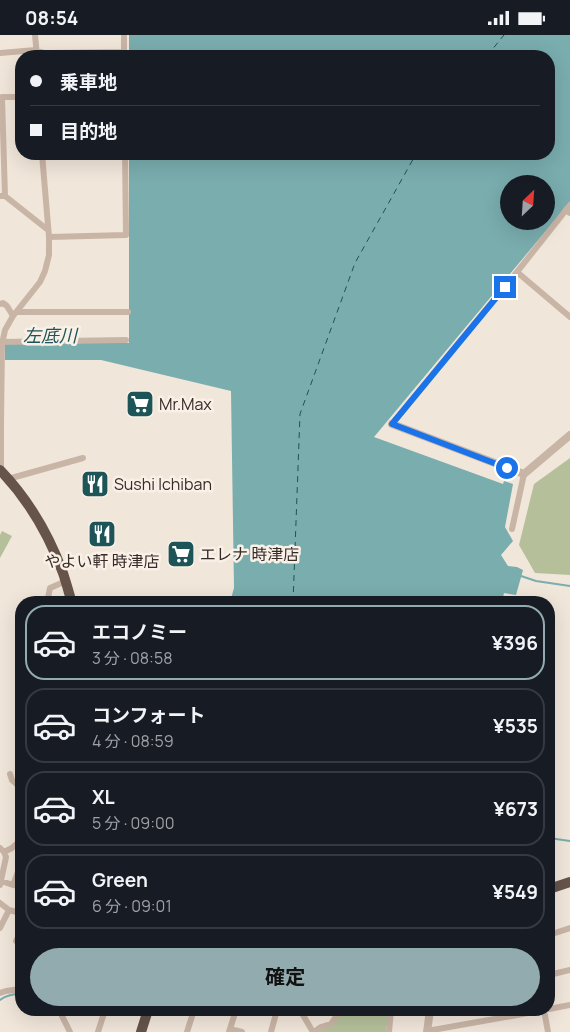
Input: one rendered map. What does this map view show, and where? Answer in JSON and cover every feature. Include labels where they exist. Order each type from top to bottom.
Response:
[{"type":"highway","points":[[3,473],[14,485],[37,518],[54,551],[70,596]]},
{"type":"highway","points":[[555,887],[570,882]]},
{"type":"highway","points":[[141,1032],[146,1016]]},
{"type":"street","points":[[35,35],[37,50]]},
{"type":"street","points":[[124,35],[124,50]]},
{"type":"street","points":[[0,53],[15,53]]},
{"type":"street","points":[[15,97],[2,97],[2,196],[49,233],[126,235],[125,160]]},
{"type":"street","points":[[43,160],[49,255],[40,282],[15,314],[6,330],[2,343],[0,423],[3,473],[83,459]]},
{"type":"street","points":[[524,474],[392,424],[569,209]]},
{"type":"street","points":[[518,272],[570,317]]},
{"type":"street","points":[[0,304],[3,303],[15,314],[128,311]]},
{"type":"street","points":[[2,343],[126,340]]},
{"type":"street","points":[[512,529],[524,474],[570,435]]},
{"type":"street","points":[[49,596],[50,587],[66,581]]},
{"type":"street","points":[[10,774],[15,782]]},
{"type":"street","points":[[15,845],[2,850],[6,857],[1,883],[13,885],[15,880]]},
{"type":"street","points":[[0,903],[9,910],[15,912]]},
{"type":"street","points":[[0,928],[9,910]]},
{"type":"street","points":[[555,933],[570,929]]},
{"type":"street","points":[[555,974],[570,970]]},
{"type":"street","points":[[0,993],[15,990]]},
{"type":"street","points":[[555,1008],[570,1005]]},
{"type":"street","points":[[62,1016],[70,1032]]},
{"type":"street","points":[[98,1032],[103,1016]]},
{"type":"street","points":[[187,1032],[192,1016]]},
{"type":"street","points":[[234,1016],[230,1030],[242,1032]]},
{"type":"street","points":[[271,1032],[275,1016]]},
{"type":"street","points":[[304,1016],[313,1032],[331,1024],[337,1016]]},
{"type":"street","points":[[389,1032],[390,1016]]},
{"type":"street","points":[[429,1016],[427,1032],[513,1016]]},
{"type":"street","points":[[546,1016],[548,1032]]},
{"type":"green space","points":[[570,458],[570,575],[535,573],[519,545],[534,484]]},
{"type":"green space","points":[[2,531],[12,536],[0,558],[0,535]]},
{"type":"green space","points":[[339,1016],[388,1016],[386,1032],[318,1032]]},
{"type":"water","points":[[129,35],[570,35],[570,202],[555,220],[555,175],[500,175],[500,230],[547,230],[374,437],[503,484],[504,481],[513,484],[505,527],[513,541],[501,555],[508,566],[523,570],[516,595],[504,593],[503,596],[232,596],[234,588],[231,391],[101,360],[5,360],[5,343],[129,343],[129,160],[555,160],[555,50],[129,50]]},
{"type":"waterway","points":[[521,576],[536,581],[570,586]]},
{"type":"waterway","points":[[555,839],[570,841]]},
{"type":"waterway","points":[[0,1000],[15,995]]},
{"type":"ferry route","points":[[492,50],[504,35]]},
{"type":"ferry route","points":[[293,596],[300,414],[355,263],[413,160]]},
{"type":"place","name":"Mr.Max","points":[[140,404]]},
{"type":"place","name":"Sushi Ichiban","points":[[95,484]]},
{"type":"place","name":"やよい軒 時津店","points":[[102,534]]},
{"type":"place","name":"エレナ 時津店","points":[[181,554]]},
{"type":"route","points":[[505,287],[392,424],[507,468]]},
{"type":"water label","name":"左底川","points":[[50,336]]}]
